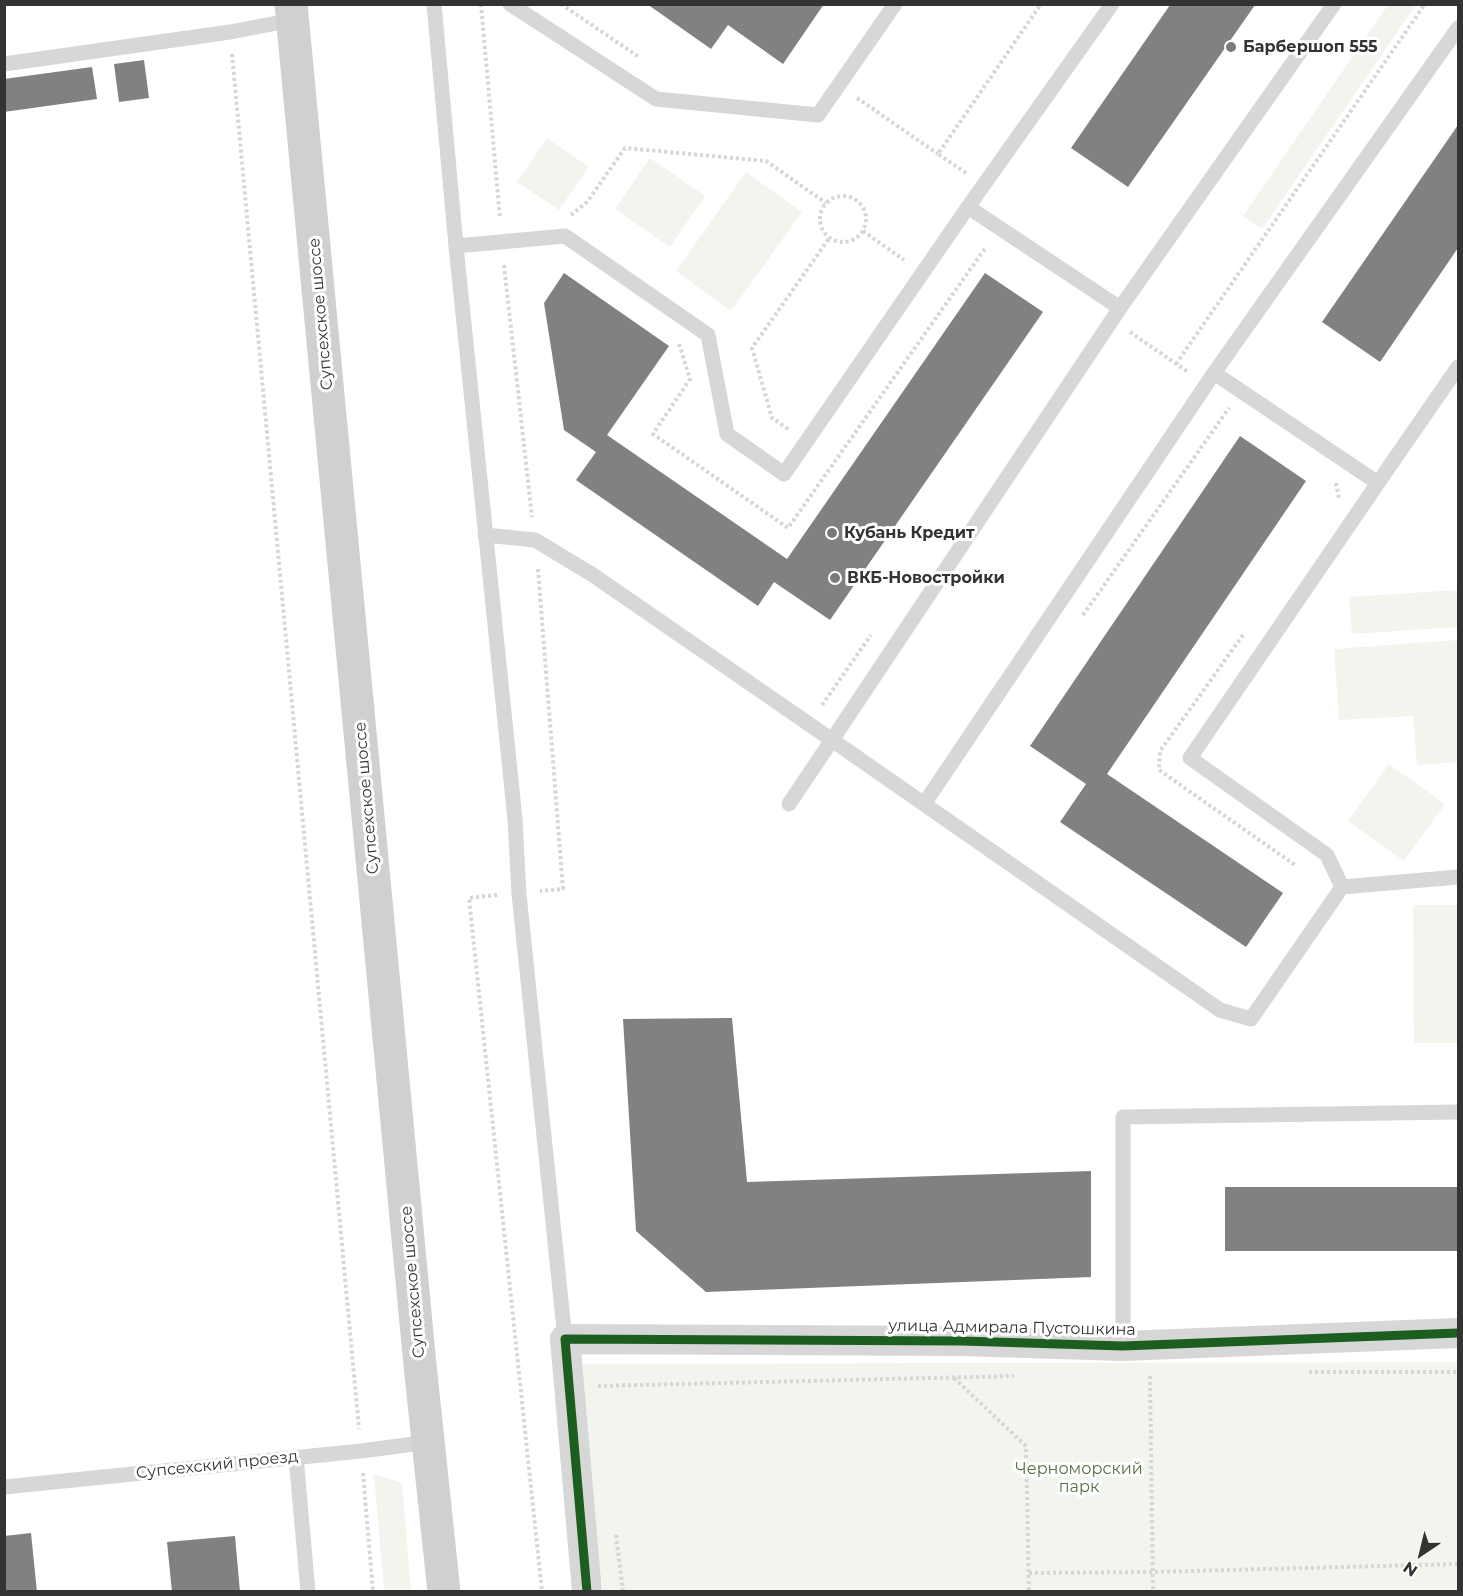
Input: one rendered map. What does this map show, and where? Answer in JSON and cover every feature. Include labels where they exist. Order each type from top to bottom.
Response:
[{"type":"main road","name":"Супсехское шоссе","points":[[292,12],[444,1592]]},
{"type":"street","name":"улица Адмирала Пустошкина","points":[[565,1340],[962,1341],[1136,1345],[1458,1333]]},
{"type":"street","points":[[565,1340],[587,1592]]},
{"type":"lane","points":[[434,4],[456,246],[515,819],[519,894],[565,1340]]},
{"type":"lane","points":[[510,4],[656,99],[818,115],[895,4]]},
{"type":"lane","points":[[456,246],[565,236],[708,335],[727,434],[784,474],[968,207],[1112,4]]},
{"type":"lane","points":[[789,804],[1120,308],[1334,4]]},
{"type":"lane","points":[[4,64],[230,32],[292,12]]},
{"type":"lane","points":[[924,804],[1214,373],[1458,28]]},
{"type":"lane","points":[[968,207],[1120,308]]},
{"type":"lane","points":[[1342,886],[1327,855],[1190,758],[1458,367]]},
{"type":"lane","points":[[1214,373],[1378,483]]},
{"type":"lane","points":[[485,535],[535,540],[602,582],[1220,1010],[1251,1019],[1342,886]]},
{"type":"lane","points":[[1342,886],[1458,877]]},
{"type":"lane","points":[[1136,1345],[1123,1117],[1458,1112]]},
{"type":"lane","name":"Супсехский проезд","points":[[4,1487],[429,1442]]},
{"type":"lane","points":[[296,1457],[308,1592]]},
{"type":"path","points":[[561,4],[645,61]]},
{"type":"path","points":[[938,154],[1041,4]]},
{"type":"path","points":[[1176,363],[1425,4]]},
{"type":"path","points":[[230,32],[373,1592]]},
{"type":"path","points":[[839,85],[984,185]]},
{"type":"path","points":[[563,221],[586,202],[625,148],[766,161],[826,203]]},
{"type":"path","points":[[847,196],[857,201],[865,215],[863,231],[855,239],[844,242],[833,240],[820,224],[821,212],[826,203],[836,197],[847,196]]},
{"type":"path","points":[[863,231],[922,273]]},
{"type":"path","points":[[806,442],[772,418],[752,348],[830,237]]},
{"type":"path","points":[[676,335],[690,379],[653,434],[788,528],[986,247]]},
{"type":"path","points":[[1082,616],[1233,403]]},
{"type":"path","points":[[1332,509],[1339,499],[1334,473]]},
{"type":"path","points":[[532,515],[542,521]]},
{"type":"path","points":[[818,710],[873,632]]},
{"type":"path","points":[[1243,634],[1160,751],[1159,770],[1304,871]]},
{"type":"path","points":[[1136,1345],[1153,1592]]},
{"type":"path","points":[[1304,1372],[1458,1372]]},
{"type":"path","points":[[599,1397],[597,1386],[1023,1376]]},
{"type":"path","points":[[953,1378],[1026,1446],[1029,1592]]},
{"type":"path","points":[[616,1534],[623,1592]]},
{"type":"path","points":[[1029,1573],[1458,1564]]},
{"type":"green space","points":[[1388,5],[1416,5],[1262,229],[1243,216]]},
{"type":"green space","points":[[547,138],[589,167],[559,210],[517,182]]},
{"type":"green space","points":[[650,158],[705,196],[670,247],[615,209]]},
{"type":"green space","points":[[746,172],[802,212],[731,311],[676,271]]},
{"type":"green space","points":[[1458,590],[1458,627],[1352,634],[1349,597]]},
{"type":"green space","points":[[1458,640],[1458,762],[1417,765],[1413,716],[1339,720],[1334,649]]},
{"type":"green space","points":[[1389,764],[1445,804],[1404,861],[1348,821]]},
{"type":"green space","points":[[1413,905],[1458,905],[1458,1043],[1414,1043]]},
{"type":"green space","name":"Черноморский парк","points":[[1458,1362],[1458,1591],[603,1591],[574,1364]]},
{"type":"green space","points":[[374,1474],[402,1483],[411,1591],[384,1591]]},
{"type":"building","points":[[647,4],[824,4],[783,64],[728,25],[711,49]]},
{"type":"building","points":[[1170,5],[1255,5],[1128,187],[1071,148]]},
{"type":"building","points":[[144,60],[149,98],[119,102],[114,64]]},
{"type":"building","points":[[92,67],[97,99],[4,112],[4,79]]},
{"type":"building","points":[[1458,125],[1458,248],[1380,362],[1322,322]]},
{"type":"building","points":[[564,273],[669,346],[607,435],[787,559],[985,273],[1043,312],[830,620],[774,582],[758,606],[576,480],[596,452],[564,430],[544,303]]},
{"type":"building","points":[[1240,436],[1306,481],[1107,774],[1283,893],[1246,947],[1060,822],[1086,784],[1030,746]]},
{"type":"building","points":[[732,1018],[747,1182],[1091,1171],[1091,1277],[706,1292],[636,1231],[623,1019]]},
{"type":"building","points":[[1225,1187],[1458,1187],[1458,1251],[1225,1251]]},
{"type":"building","points":[[31,1533],[37,1592],[4,1592],[4,1536]]},
{"type":"building","points":[[235,1536],[240,1592],[172,1592],[167,1542]]},
{"type":"cycle path","points":[[587,1592],[565,1339],[962,1341],[1123,1346],[1458,1333]]},
{"type":"place","name":"Барбершоп 555","points":[[1231,47]]},
{"type":"place","name":"Кубань Кредит","points":[[832,533]]},
{"type":"place","name":"ВКБ-Новостройки","points":[[835,578]]}]
